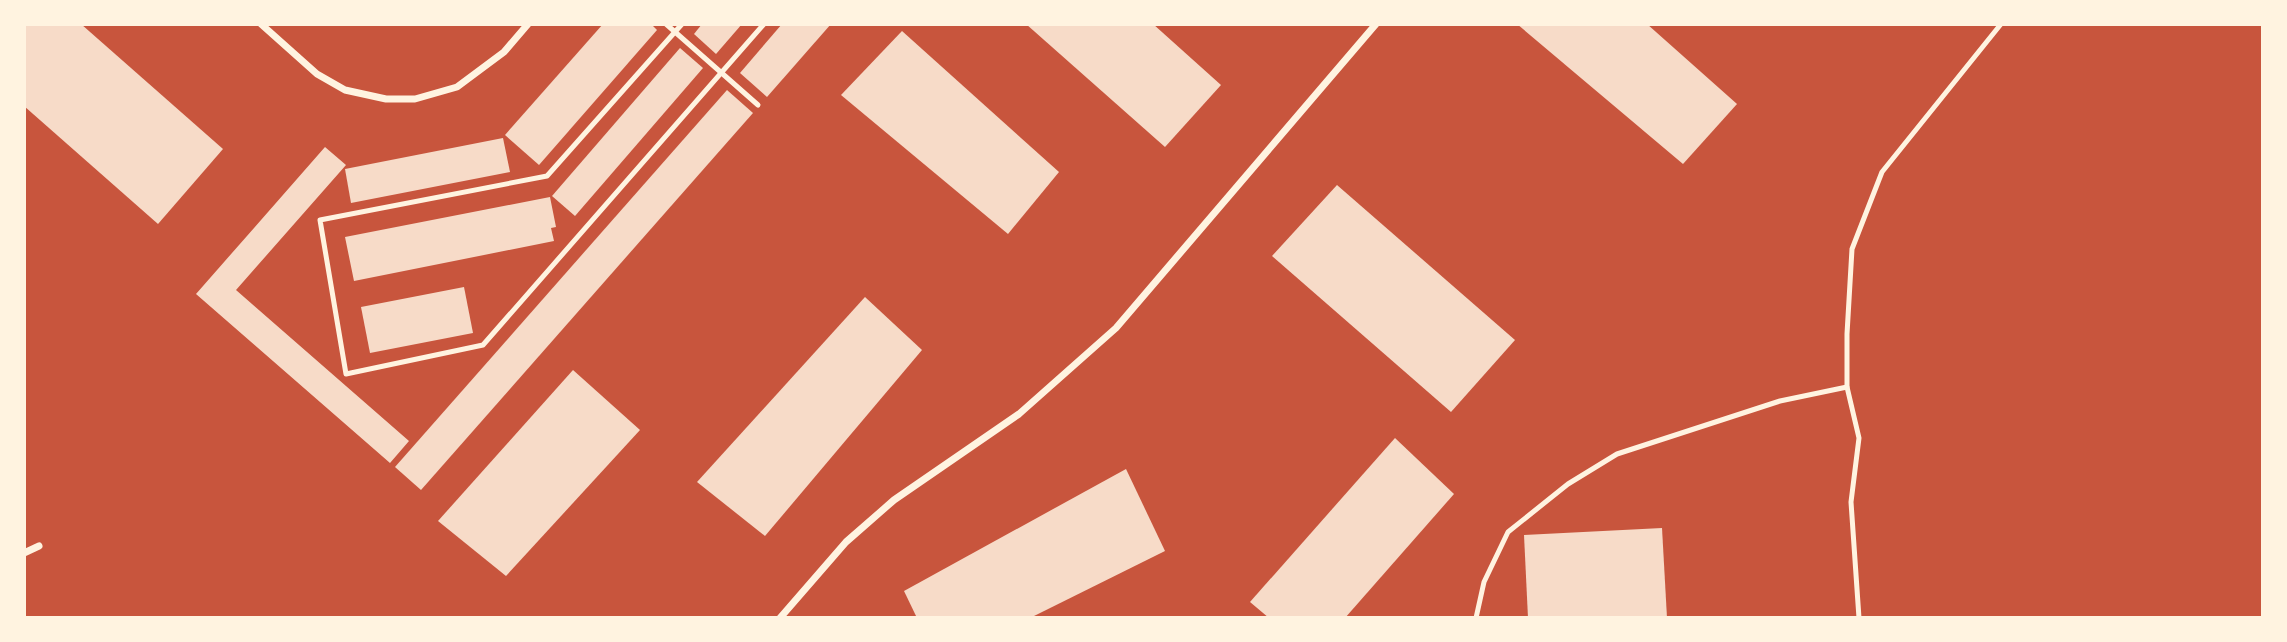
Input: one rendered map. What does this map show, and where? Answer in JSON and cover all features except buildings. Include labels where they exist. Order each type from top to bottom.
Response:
[{"type":"street","points":[[261,24],[317,74],[345,90],[386,99],[415,99],[457,87],[503,52],[528,24]]},
{"type":"street","points":[[780,618],[846,541],[894,500],[1018,415],[1116,328],[1376,24]]},
{"type":"street","points":[[24,553],[39,546]]},
{"type":"lane","points":[[666,24],[758,105]]},
{"type":"lane","points":[[682,24],[547,176],[320,220],[346,374],[483,345],[764,24]]},
{"type":"lane","points":[[1859,618],[1851,502],[1859,438],[1847,387],[1852,249],[1882,172],[2001,24]]},
{"type":"lane","points":[[1476,618],[1484,582],[1508,532],[1568,484],[1617,454],[1780,401],[1847,387]]}]
